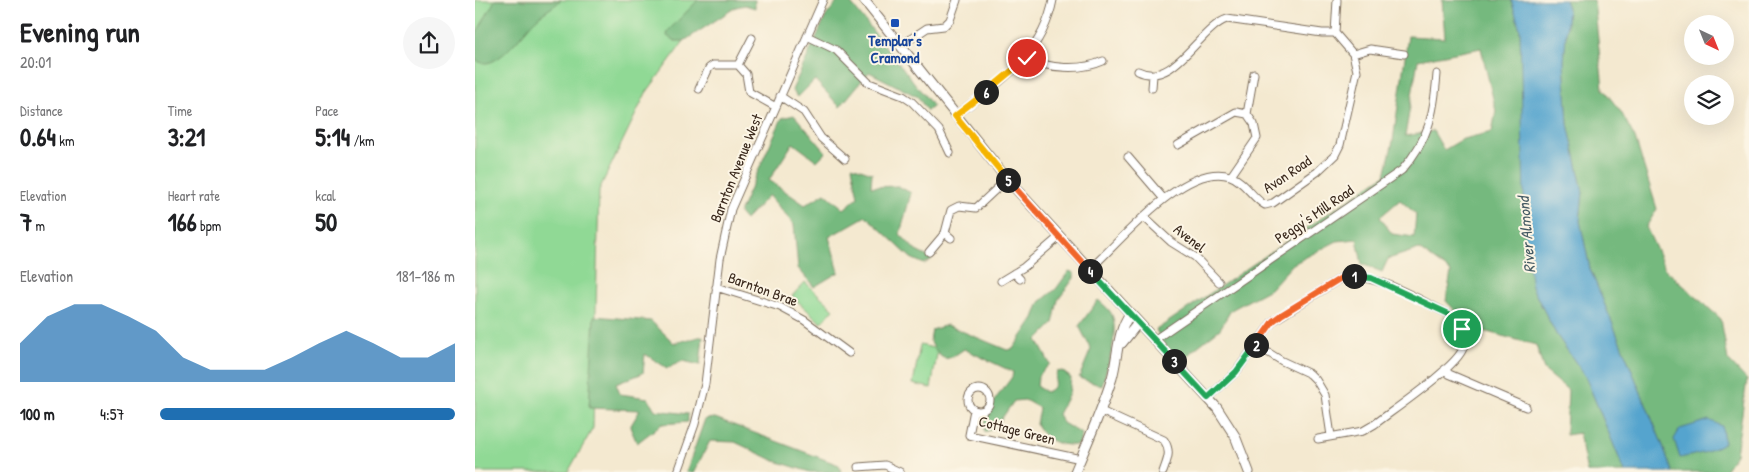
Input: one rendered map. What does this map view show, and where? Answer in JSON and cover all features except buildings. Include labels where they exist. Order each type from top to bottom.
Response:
[{"type":"street","name":"Barnton Avenue West","points":[[678,472],[695,424],[705,384],[716,287],[723,241],[731,209],[823,0]]},
{"type":"street","points":[[864,0],[1007,180],[1208,398],[1235,436],[1249,472]]},
{"type":"street","points":[[900,46],[927,28],[944,26],[950,20],[957,0]]},
{"type":"street","points":[[955,116],[1015,71],[1027,58],[1047,23],[1053,0]]},
{"type":"street","points":[[1337,0],[1335,33],[1353,54],[1371,49],[1404,54]]},
{"type":"street","points":[[1139,71],[1153,75],[1168,69],[1187,55],[1217,22],[1227,19],[1335,33]]},
{"type":"street","points":[[807,36],[836,50],[869,83],[903,96],[912,102],[939,130],[950,153]]},
{"type":"street","points":[[738,65],[752,38]]},
{"type":"street","name":"Avon Road","points":[[1231,176],[1243,184],[1256,200],[1265,205],[1273,203],[1327,163],[1340,145],[1357,71],[1353,54]]},
{"type":"street","points":[[1027,58],[1062,67],[1095,65],[1103,61]]},
{"type":"street","points":[[699,89],[709,68],[713,65],[738,65],[746,74],[749,92],[776,107]]},
{"type":"street","name":"Peggy's Mill Road","points":[[1154,340],[1402,170],[1425,138],[1435,105],[1437,74]]},
{"type":"street","points":[[1152,88],[1153,75]]},
{"type":"street","points":[[1089,270],[1163,198],[1181,186],[1198,179],[1219,174],[1231,176],[1257,138],[1254,124],[1247,114],[1253,77]]},
{"type":"street","points":[[781,96],[803,112],[821,138],[844,155]]},
{"type":"street","points":[[1183,144],[1236,112],[1247,114]]},
{"type":"street","points":[[1128,157],[1163,198]]},
{"type":"street","points":[[929,252],[948,236],[951,210],[959,206],[976,208],[1007,180]]},
{"type":"street","name":"Avenel","points":[[1144,216],[1171,242],[1195,257],[1219,282]]},
{"type":"street","points":[[1001,281],[1017,276],[1059,237]]},
{"type":"street","points":[[1208,398],[1236,372],[1273,321],[1341,278],[1360,276],[1371,278],[1440,310],[1456,320],[1462,329],[1463,349],[1458,358],[1445,370],[1375,424],[1363,431],[1318,439]]},
{"type":"street","name":"Barnton Brae","points":[[716,287],[780,308],[804,320],[849,353]]},
{"type":"street","points":[[1075,472],[1101,411],[1118,350],[1123,323],[1130,314]]},
{"type":"street","points":[[1118,350],[1125,337],[1138,323]]},
{"type":"street","points":[[1256,345],[1282,361],[1310,374],[1317,380],[1325,395],[1331,436]]},
{"type":"street","points":[[1445,370],[1449,374],[1519,401],[1526,407]]},
{"type":"street","name":"Cottage Green","points":[[974,410],[969,435],[1081,459]]},
{"type":"street","points":[[1101,411],[1164,440],[1168,447],[1169,455],[1163,472]]},
{"type":"street","points":[[858,467],[885,464],[900,472]]},
{"type":"green space","points":[[475,0],[740,0],[687,37],[646,93],[599,190],[593,428],[568,472],[475,472]]},
{"type":"green space","points":[[495,0],[561,0],[535,20],[508,50],[491,62],[483,63],[475,59],[475,36]]},
{"type":"green space","points":[[698,0],[755,0],[755,8],[745,5],[736,7],[684,41],[675,41],[667,36],[668,31]]},
{"type":"green space","points":[[1442,0],[1511,0],[1520,29],[1532,287],[1556,334],[1585,376],[1625,472],[1587,472],[1579,433],[1566,435],[1568,390],[1544,370],[1536,345],[1472,328],[1446,301],[1451,272],[1419,249],[1388,259],[1382,272],[1362,264],[1357,239],[1337,241],[1293,264],[1270,289],[1231,310],[1220,329],[1192,351],[1182,363],[1162,341],[1156,330],[1385,175],[1393,141],[1408,36],[1445,38]],"holes":[[[1481,48],[1496,111],[1492,132],[1463,139],[1444,150],[1433,131],[1405,136],[1418,60]],[[1400,200],[1416,214],[1414,237],[1392,234],[1380,217]]]},
{"type":"green space","points":[[1565,0],[1594,0],[1603,89],[1621,112],[1635,138],[1657,209],[1646,227],[1666,270],[1721,319],[1728,360],[1747,380],[1736,454],[1724,472],[1672,472],[1590,269],[1580,221],[1583,192],[1568,124],[1564,62],[1568,8]]},
{"type":"green space","points":[[838,1],[849,1],[933,106],[927,111],[918,97],[869,72],[840,107],[815,80],[798,97],[792,90],[826,16]]},
{"type":"green space","points":[[794,115],[826,152],[817,161],[793,143],[769,180],[805,205],[825,193],[844,209],[858,197],[852,166],[872,173],[871,187],[898,186],[911,193],[900,234],[916,251],[932,259],[924,264],[911,258],[866,216],[829,237],[839,272],[814,287],[798,268],[794,225],[769,195],[745,220],[739,213],[782,118]]},
{"type":"green space","points":[[1069,271],[1074,273],[1074,278],[1058,300],[1053,324],[1037,340],[1050,364],[1038,376],[1037,387],[1046,392],[1050,390],[1054,386],[1057,372],[1062,371],[1071,378],[1069,394],[1058,414],[1063,423],[1082,434],[1079,445],[1059,444],[1044,435],[1036,424],[1039,408],[1025,400],[1014,401],[995,428],[985,432],[989,409],[1012,377],[1013,372],[964,349],[952,357],[944,358],[930,341],[932,330],[947,325],[1007,350],[1013,349],[1034,318],[1040,302],[1056,289]]},
{"type":"green space","points":[[805,282],[834,309],[821,323],[792,296]]},
{"type":"green space","points":[[1098,300],[1111,313],[1114,326],[1111,352],[1102,386],[1079,378],[1091,349],[1079,326]]},
{"type":"green space","points":[[594,316],[651,321],[674,343],[703,336],[700,365],[683,361],[667,368],[645,354],[643,373],[616,384],[620,394],[648,398],[655,410],[688,414],[688,422],[662,424],[637,443],[630,427],[640,410],[589,408]]},
{"type":"green space","points":[[920,345],[938,349],[931,388],[913,384]]},
{"type":"green space","points":[[715,418],[839,465],[841,472],[810,472],[775,461],[735,442],[710,441],[694,472],[686,472],[705,419]]},
{"type":"water","name":"River Almond","points":[[1511,0],[1565,0],[1568,8],[1564,62],[1568,124],[1583,192],[1580,221],[1590,269],[1672,472],[1625,472],[1585,376],[1556,334],[1532,287],[1525,241],[1520,29]]},
{"type":"water","points":[[1709,420],[1722,426],[1724,443],[1707,452],[1680,458],[1674,439],[1680,429]]},
{"type":"place","name":"Templar's Cramond","points":[[895,23]]},
{"type":"route","points":[[1027,58],[1015,71],[955,116],[1007,180],[1208,398],[1236,372],[1273,321],[1341,278],[1360,276],[1371,278],[1449,314],[1462,329]]}]
